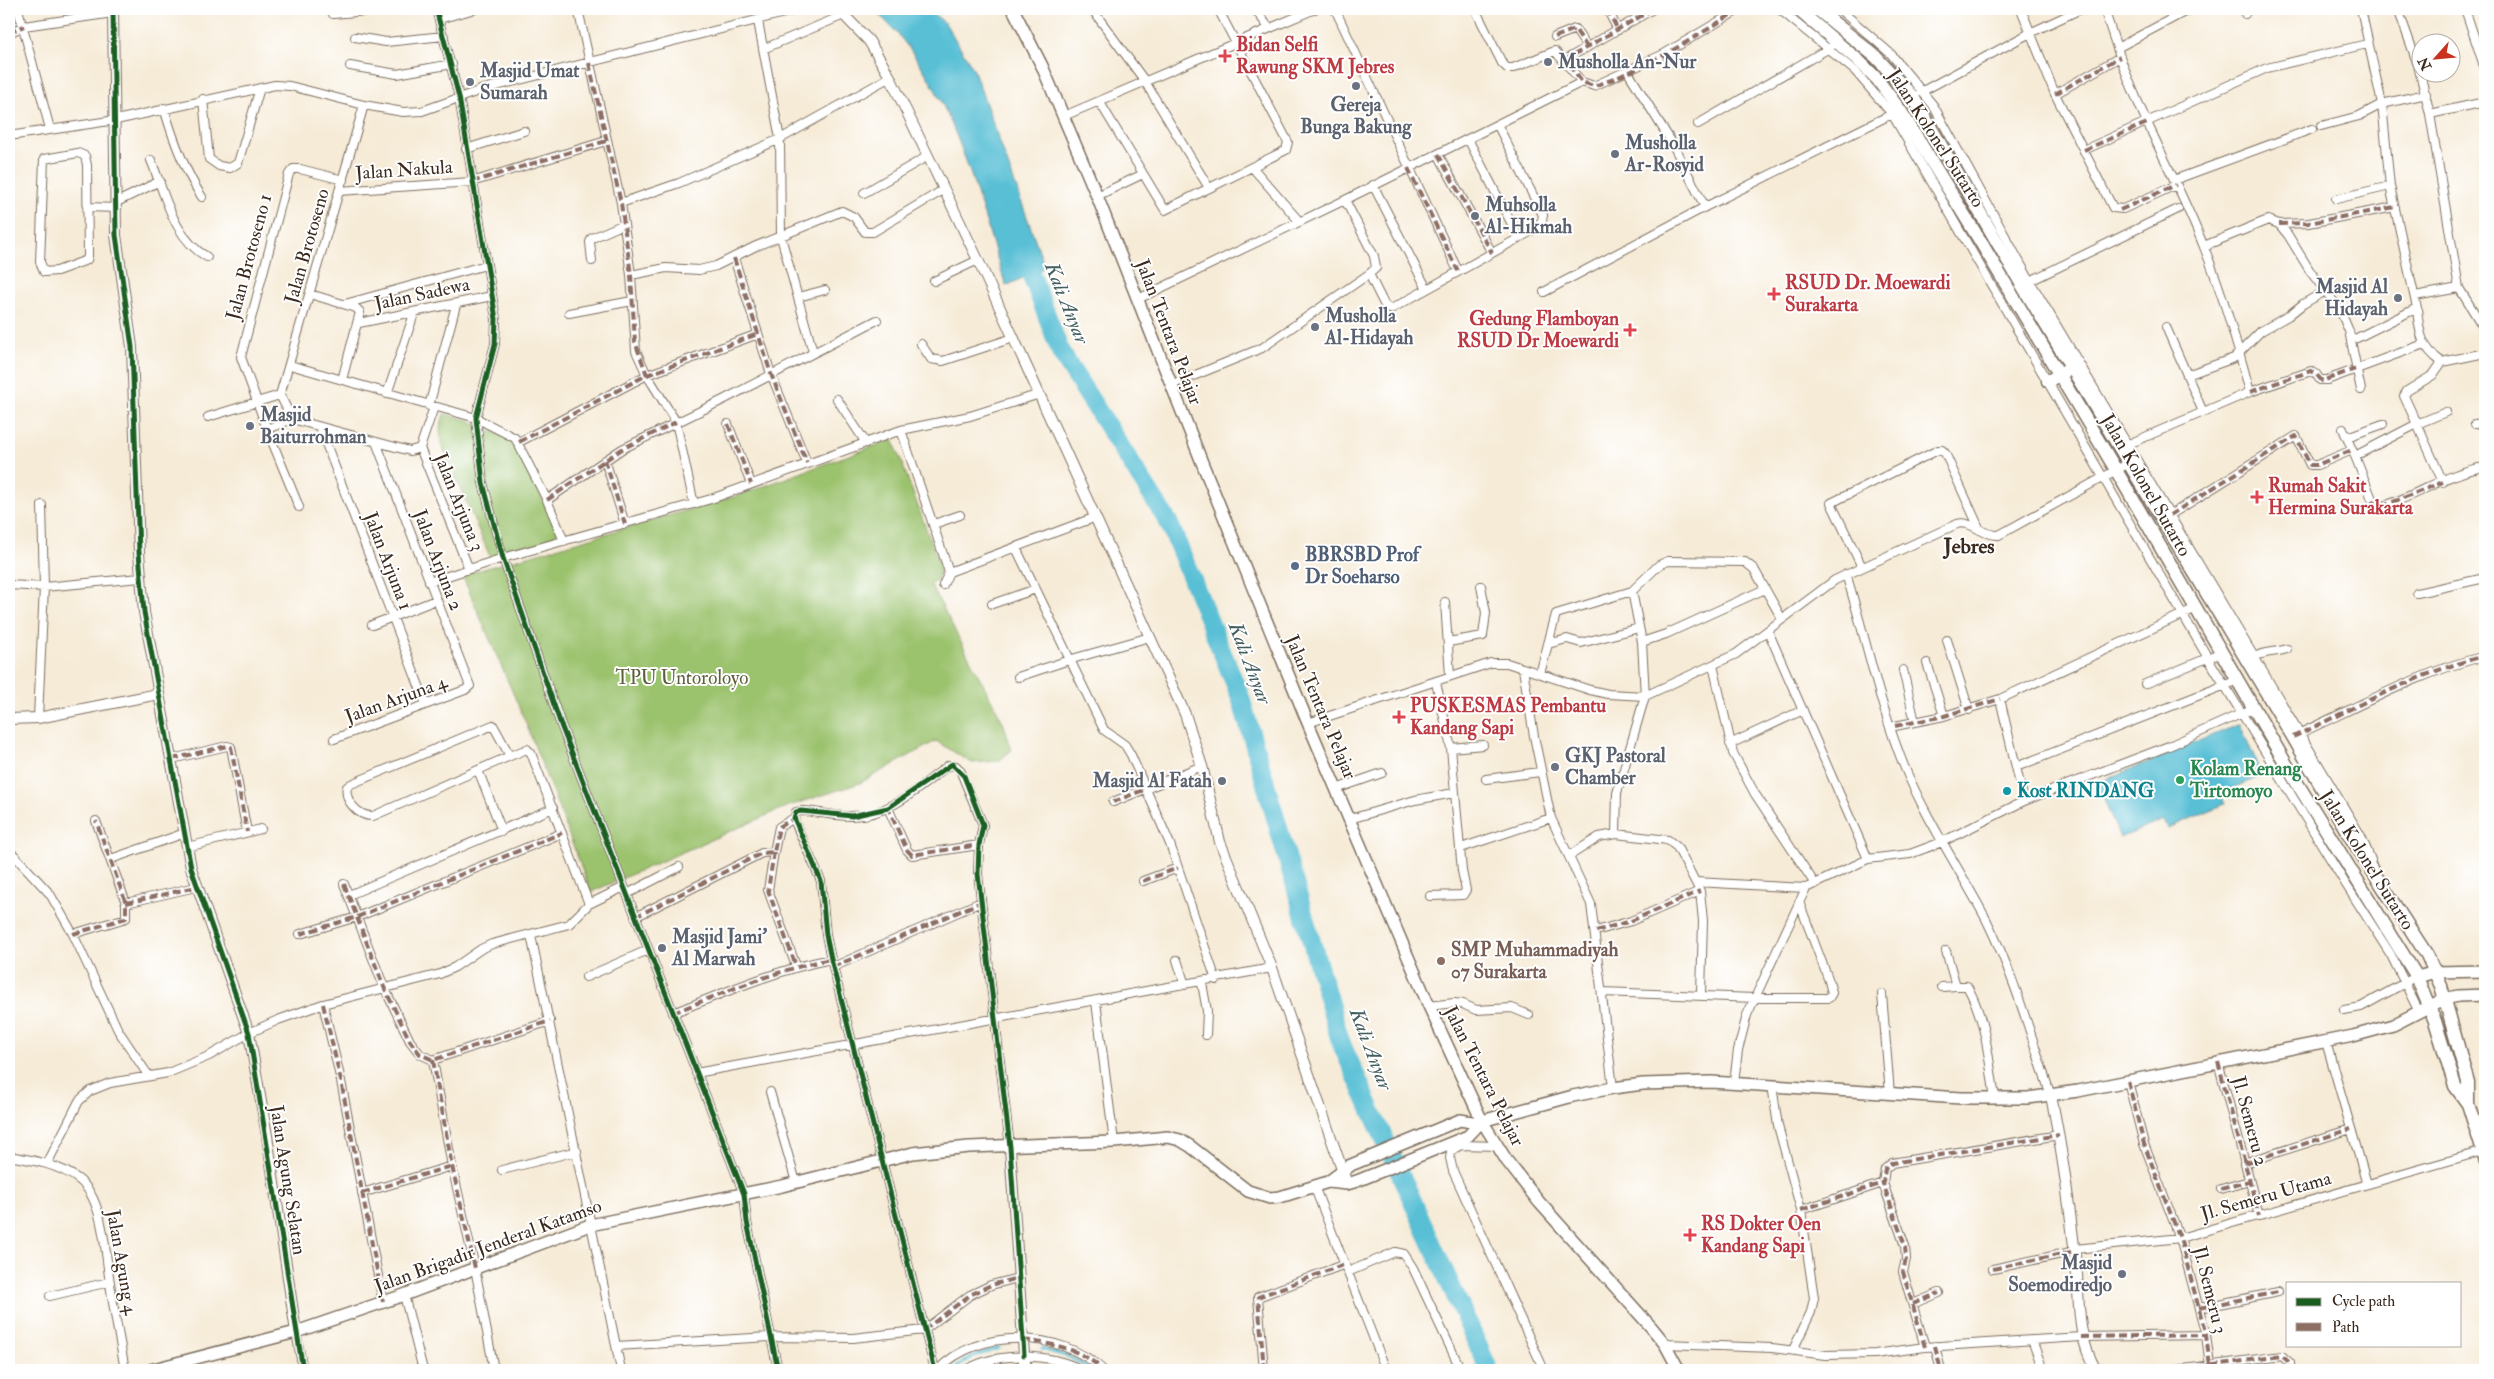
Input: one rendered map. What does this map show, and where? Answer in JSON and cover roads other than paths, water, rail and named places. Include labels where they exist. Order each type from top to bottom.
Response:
[{"type":"main road","name":"Jalan Tentara Pelajar","points":[[1013,9],[1042,66],[1064,116],[1336,790],[1480,1122],[1539,1202],[1664,1344],[1679,1370]]},
{"type":"main road","name":"Jalan Kolonel Sutarto","points":[[1797,9],[1832,45],[1877,80],[2053,378],[2116,470],[2342,857],[2376,921],[2412,980],[2455,1086],[2468,1104]]},
{"type":"main road","name":"Jalan Kolonel Sutarto","points":[[1817,9],[1918,94],[2026,283],[2124,446],[2129,463],[2297,735],[2348,833],[2436,972],[2468,1082],[2468,1104]]},
{"type":"main road","points":[[2053,378],[2073,363]]},
{"type":"main road","points":[[2376,921],[2397,909]]},
{"type":"main road","points":[[2412,980],[2436,972],[2485,971]]},
{"type":"main road","points":[[1328,1182],[1347,1167],[1460,1120],[1480,1122],[1573,1096],[1613,1088],[1677,1082],[1734,1082],[1961,1098],[2051,1096],[2326,1042],[2386,1028],[2444,1000],[2458,996],[2485,995]]},
{"type":"main road","points":[[2468,1104],[2484,1154]]},
{"type":"main road","points":[[1328,1182],[1352,1182],[1468,1136],[1480,1122]]},
{"type":"main road","name":"Jalan Brigadir Jenderal Katamso","points":[[150,1370],[296,1332],[404,1295],[590,1225],[744,1194],[882,1159],[930,1150],[1173,1138],[1190,1146],[1248,1191],[1270,1198],[1280,1197],[1328,1182]]},
{"type":"main road","points":[[1024,1356],[1025,1370]]},
{"type":"street","points":[[18,9],[50,128]]},
{"type":"street","points":[[333,14],[389,9]]},
{"type":"street","points":[[436,9],[452,64],[459,97],[466,149],[496,319],[496,337],[476,418],[483,483],[503,558],[561,725],[744,1194],[747,1222],[778,1370]]},
{"type":"street","points":[[439,19],[474,9]]},
{"type":"street","points":[[578,9],[621,203],[631,274],[634,342],[647,375],[676,422],[694,504]]},
{"type":"street","points":[[9,136],[50,128],[116,120],[203,99],[260,88],[290,86],[364,105],[403,112],[422,111],[440,106],[459,97],[758,21],[788,10],[800,9]]},
{"type":"street","points":[[1092,9],[1144,80],[1209,188]]},
{"type":"street","points":[[1099,101],[1165,210],[1286,150],[1288,145],[1218,9]]},
{"type":"street","points":[[1255,9],[1268,28]]},
{"type":"street","points":[[1064,116],[1144,80],[1315,9]]},
{"type":"street","points":[[1335,9],[1458,271]]},
{"type":"street","points":[[1475,9],[1502,63],[1507,68],[1513,68],[1552,51],[1558,52],[1582,82],[1594,86],[1664,54],[1740,9]]},
{"type":"street","points":[[1607,9],[1618,30]]},
{"type":"street","points":[[1565,60],[1653,9]]},
{"type":"street","points":[[1698,124],[1832,45],[1779,9]]},
{"type":"street","points":[[1839,9],[1890,54],[1918,94],[2030,33],[2081,9]]},
{"type":"street","points":[[2021,9],[2054,94],[2084,150],[2110,205],[2116,209],[2123,209],[2175,183],[2316,127],[2359,116],[2382,104],[2426,94]]},
{"type":"street","points":[[2104,9],[2116,48],[2147,123],[2204,246],[2240,353],[2250,392]]},
{"type":"street","points":[[2116,48],[2190,9]]},
{"type":"street","points":[[2361,9],[2382,104],[2390,186],[2424,344],[2428,352],[2442,362]]},
{"type":"street","points":[[2398,9],[2416,57],[2426,94],[2458,288],[2485,330]]},
{"type":"street","points":[[2465,9],[2485,69]]},
{"type":"street","points":[[9,33],[24,26],[113,11]]},
{"type":"street","name":"Jalan Agung Selatan","points":[[113,11],[116,120],[116,235],[128,310],[133,374],[140,578],[158,694],[196,886],[249,1033],[296,1332]]},
{"type":"street","points":[[763,49],[841,12],[869,41],[890,77],[978,260],[1185,714],[1202,766],[1220,842],[1272,968],[1352,1182]]},
{"type":"street","points":[[758,21],[780,139],[781,237],[813,352]]},
{"type":"street","points":[[1555,37],[1575,29],[1587,47]]},
{"type":"street","points":[[355,37],[386,42],[444,36]]},
{"type":"street","points":[[2084,150],[2266,68],[2368,44]]},
{"type":"street","points":[[2054,94],[2120,57]]},
{"type":"street","points":[[350,66],[397,74],[452,64]]},
{"type":"street","points":[[1628,72],[1672,143],[1705,207]]},
{"type":"street","points":[[621,203],[679,183],[780,139],[890,77]]},
{"type":"street","points":[[1138,299],[1345,200],[1582,82]]},
{"type":"street","points":[[203,99],[208,156],[212,162],[219,166],[230,168],[238,163],[260,88]]},
{"type":"street","points":[[2430,114],[2485,102]]},
{"type":"street","name":"Jalan Brotoseno","points":[[280,395],[290,366],[364,105]]},
{"type":"street","points":[[164,108],[174,141],[193,183],[202,197]]},
{"type":"street","points":[[1544,292],[1705,207],[1896,112]]},
{"type":"street","points":[[1369,274],[1384,304],[1389,309],[1538,226],[1542,221],[1543,215],[1497,124]]},
{"type":"street","points":[[466,149],[524,131]]},
{"type":"street","points":[[1468,138],[1519,238]]},
{"type":"street","name":"Jalan Nakula","points":[[339,191],[472,182],[606,141]]},
{"type":"street","points":[[82,153],[87,165],[87,208],[87,260],[57,271],[44,272],[40,262],[44,159],[51,156],[82,153]]},
{"type":"street","points":[[1438,154],[1492,253]]},
{"type":"street","points":[[864,193],[928,156]]},
{"type":"street","points":[[151,160],[181,234],[189,245],[207,257]]},
{"type":"street","points":[[1252,166],[1299,221]]},
{"type":"street","name":"Jalan Brotoseno 1","points":[[257,402],[241,354],[289,174],[293,169],[300,169],[343,180]]},
{"type":"street","points":[[1097,196],[1143,174]]},
{"type":"street","points":[[87,208],[117,205],[160,181]]},
{"type":"street","points":[[1373,185],[1427,288]]},
{"type":"street","points":[[2336,199],[2390,186]]},
{"type":"street","points":[[631,274],[666,268],[699,270],[716,266],[842,211],[854,217],[865,232],[873,232],[943,190]]},
{"type":"street","points":[[1171,384],[1262,348],[1376,268],[1374,256],[1345,200]]},
{"type":"street","points":[[2279,224],[2308,223],[2394,207]]},
{"type":"street","points":[[2026,283],[2178,209]]},
{"type":"street","points":[[2204,246],[2263,222],[2272,220],[2279,224],[2310,270],[2327,290],[2345,320],[2353,348],[2355,369],[2361,390]]},
{"type":"street","points":[[592,261],[590,242],[592,238],[624,224]]},
{"type":"street","points":[[734,258],[771,374],[807,463]]},
{"type":"street","points":[[934,281],[978,260]]},
{"type":"street","points":[[345,304],[486,265]]},
{"type":"street","points":[[2415,296],[2458,288]]},
{"type":"street","points":[[798,297],[826,290]]},
{"type":"street","points":[[2187,374],[2228,361],[2240,353],[2261,331],[2288,316],[2303,304],[2327,290]]},
{"type":"street","points":[[310,294],[359,309],[359,323],[342,380]]},
{"type":"street","name":"Jalan Sadewa","points":[[359,323],[414,314],[492,296]]},
{"type":"street","points":[[569,313],[632,301]]},
{"type":"street","points":[[267,430],[292,419],[405,451],[415,451],[420,448],[456,305]]},
{"type":"street","points":[[2358,338],[2417,308]]},
{"type":"street","points":[[387,394],[414,314]]},
{"type":"street","points":[[547,500],[622,449],[877,320]]},
{"type":"street","points":[[2166,327],[2203,412]]},
{"type":"street","points":[[519,442],[647,375],[758,334]]},
{"type":"street","points":[[921,344],[931,359],[943,361],[1013,338]]},
{"type":"street","points":[[2424,344],[2322,381],[2315,372],[2311,371],[2250,392],[2124,446],[2170,515],[2254,657],[2297,735],[2448,666],[2485,656]]},
{"type":"street","points":[[2443,482],[2405,400],[2404,394],[2433,375],[2442,362],[2485,353]]},
{"type":"street","points":[[290,366],[476,418],[519,442],[564,541]]},
{"type":"street","points":[[2053,378],[2104,477],[2224,686],[2376,921]]},
{"type":"street","points":[[429,582],[503,558],[694,504],[901,430],[970,416],[1040,394]]},
{"type":"street","points":[[208,417],[280,395],[292,419]]},
{"type":"street","points":[[837,399],[866,443]]},
{"type":"street","points":[[257,402],[300,507]]},
{"type":"street","points":[[2170,515],[2297,435],[2310,465],[2317,465],[2353,453],[2446,412]]},
{"type":"street","points":[[2475,424],[2485,423]]},
{"type":"street","points":[[728,424],[751,484]]},
{"type":"street","points":[[2347,437],[2383,424]]},
{"type":"street","name":"Jalan Arjuna 1","points":[[320,428],[426,704]]},
{"type":"street","points":[[2342,429],[2372,500],[2377,506],[2383,506],[2468,470],[2485,467]]},
{"type":"street","points":[[901,430],[949,572],[943,585]]},
{"type":"street","name":"Jalan Arjuna 2","points":[[376,442],[469,682],[469,688]]},
{"type":"street","name":"Jalan Arjuna 3","points":[[420,448],[469,569]]},
{"type":"street","points":[[1862,567],[1832,502],[1938,450],[1942,450],[1945,453],[1981,532]]},
{"type":"street","points":[[605,460],[625,524]]},
{"type":"street","points":[[1308,722],[1385,696],[1436,682],[1491,662],[1507,664],[1608,694],[1645,696],[1736,654],[1768,632],[1824,586],[1846,574],[1952,525],[1967,523],[1981,532],[1998,535],[2129,463]]},
{"type":"street","points":[[38,718],[44,587],[42,505]]},
{"type":"street","points":[[934,524],[960,515]]},
{"type":"street","points":[[949,572],[1096,518]]},
{"type":"street","points":[[1016,548],[1072,659],[1104,730],[1125,745],[1146,788],[1178,868],[1216,980]]},
{"type":"street","points":[[1540,674],[1556,614],[1632,591],[1659,565],[1675,559],[1745,562],[1754,569],[1782,619]]},
{"type":"street","points":[[1846,574],[1899,751],[1920,800],[2001,951],[2051,1096],[2059,1135],[2075,1250],[2081,1337],[2096,1370]]},
{"type":"street","points":[[9,585],[44,587],[140,578]]},
{"type":"street","points":[[2417,593],[2485,578]]},
{"type":"street","points":[[1448,642],[1483,636],[1486,613],[1481,586]]},
{"type":"street","points":[[992,604],[1036,589]]},
{"type":"street","points":[[1642,642],[1666,634],[1765,589]]},
{"type":"street","points":[[1616,834],[1617,794],[1645,696],[1642,642],[1632,591]]},
{"type":"street","points":[[372,625],[436,600]]},
{"type":"street","points":[[1445,602],[1450,676]]},
{"type":"street","points":[[1895,726],[1969,710],[2000,699],[2196,608]]},
{"type":"street","points":[[1548,644],[1567,639],[1581,643],[1639,628]]},
{"type":"street","points":[[1768,632],[1868,859]]},
{"type":"street","points":[[1018,677],[1072,659],[1150,637]]},
{"type":"street","points":[[1947,640],[1969,710]]},
{"type":"street","points":[[2254,657],[2264,652],[2277,652],[2287,649]]},
{"type":"street","points":[[2145,684],[2222,652]]},
{"type":"street","points":[[1927,662],[1944,716]]},
{"type":"street","points":[[1713,665],[1730,744],[1755,794],[1816,884]]},
{"type":"street","points":[[1523,669],[1540,772],[1552,818],[1591,904],[1596,931],[1613,1088]]},
{"type":"street","points":[[1903,670],[1915,722]]},
{"type":"street","points":[[2016,767],[2238,680]]},
{"type":"street","points":[[1430,896],[1463,895],[1466,893],[1462,871],[1451,748],[1436,682]]},
{"type":"street","name":"Jalan Arjuna 4","points":[[334,739],[469,688]]},
{"type":"street","points":[[9,718],[38,718],[158,694]]},
{"type":"street","points":[[2000,699],[2024,801]]},
{"type":"street","points":[[1696,882],[1806,888],[1868,859],[1910,854],[1942,842],[2024,801],[2168,746],[2254,708]]},
{"type":"street","points":[[1730,744],[1803,710]]},
{"type":"street","points":[[510,756],[496,727],[491,725],[351,784],[347,787],[347,794],[358,811],[367,816],[373,816],[510,756],[523,750],[529,751],[553,808],[589,904]]},
{"type":"street","points":[[1451,748],[1483,745]]},
{"type":"street","points":[[172,759],[227,746],[231,747],[247,832]]},
{"type":"street","points":[[796,966],[768,890],[779,827],[794,818],[796,812],[801,811],[852,816],[888,808],[949,765],[956,766],[964,776],[983,825],[979,845],[978,874],[1010,1147],[1024,1356]]},
{"type":"street","points":[[1113,802],[1202,766]]},
{"type":"street","points":[[1486,779],[1540,772]]},
{"type":"street","points":[[1336,790],[1382,774]]},
{"type":"street","points":[[480,775],[502,831]]},
{"type":"street","points":[[1350,819],[1415,800],[1454,793]]},
{"type":"street","points":[[349,895],[553,808]]},
{"type":"street","points":[[888,808],[907,850],[912,855],[979,845]]},
{"type":"street","points":[[794,818],[821,881],[826,935],[832,963],[854,1043],[924,1330],[936,1370],[944,1363],[972,1347],[1002,1340],[1023,1340],[1066,1347],[1082,1354],[1103,1370]]},
{"type":"street","points":[[1461,848],[1552,818]]},
{"type":"street","points":[[73,934],[124,920],[126,915],[126,903],[96,821]]},
{"type":"street","points":[[187,847],[261,829]]},
{"type":"street","points":[[111,859],[185,833]]},
{"type":"street","points":[[300,934],[357,917],[562,833]]},
{"type":"street","points":[[1569,856],[1599,837],[1616,834],[1672,842],[1682,853],[1700,891],[1703,921],[1701,994]]},
{"type":"street","points":[[636,917],[762,853],[774,852]]},
{"type":"street","points":[[14,855],[50,894],[73,934],[118,1030],[148,1075]]},
{"type":"street","points":[[47,1164],[79,1100],[90,1091],[105,1084],[168,1073],[190,1065],[249,1033],[323,1004],[440,974],[455,967],[480,949],[569,924],[589,904],[679,867]]},
{"type":"street","points":[[1143,881],[1178,868]]},
{"type":"street","points":[[344,884],[384,987],[414,1049],[434,1064],[452,1166],[476,1268],[494,1370]]},
{"type":"street","points":[[126,903],[196,886]]},
{"type":"street","points":[[1734,1082],[1738,1050],[1754,998],[1806,888]]},
{"type":"street","points":[[1596,931],[1631,921],[1700,891]]},
{"type":"street","points":[[673,1013],[745,983],[796,966],[832,963],[981,902]]},
{"type":"street","points":[[1603,992],[1823,999],[1831,995],[1829,981],[1799,902]]},
{"type":"street","points":[[531,935],[577,1151],[590,1225],[622,1370]]},
{"type":"street","points":[[586,977],[648,950]]},
{"type":"street","points":[[1946,951],[1956,986]]},
{"type":"street","points":[[1177,960],[1185,986]]},
{"type":"street","points":[[696,1072],[994,1018],[1202,983],[1272,968]]},
{"type":"street","points":[[2344,1010],[2360,1007],[2412,980]]},
{"type":"street","points":[[1202,983],[1208,1020],[1206,1035]]},
{"type":"street","points":[[1942,987],[1968,986],[1984,1033],[1995,1098]]},
{"type":"street","points":[[1882,994],[1890,1094]]},
{"type":"street","points":[[1096,1002],[1114,1142]]},
{"type":"street","points":[[1429,1006],[1454,1003],[1464,1004],[1476,1010],[1512,1008],[1528,1015]]},
{"type":"street","points":[[323,1004],[341,1081],[383,1302]]},
{"type":"street","points":[[434,1064],[550,1021]]},
{"type":"street","points":[[2326,1042],[2367,1184]]},
{"type":"street","name":"Jl. Semeru 2","points":[[2218,1062],[2259,1216]]},
{"type":"street","name":"Jl. Semeru 3","points":[[2128,1081],[2144,1144],[2180,1238],[2206,1335],[2210,1366]]},
{"type":"street","points":[[1772,1085],[1778,1126],[1801,1210],[1814,1298],[1811,1312],[1792,1350]]},
{"type":"street","points":[[770,1092],[796,1182]]},
{"type":"street","points":[[2244,1163],[2351,1129]]},
{"type":"street","points":[[1925,1347],[1903,1272],[1906,1259],[1905,1246],[1884,1183],[1885,1168],[1892,1163],[2059,1135]]},
{"type":"street","points":[[1497,1146],[1461,1145],[1451,1151],[1450,1158],[1453,1171],[1544,1370]]},
{"type":"street","points":[[502,1170],[577,1151]]},
{"type":"street","name":"Jl. Semeru Utama","points":[[1993,1269],[2075,1250],[2180,1238],[2464,1156],[2484,1154]]},
{"type":"street","name":"Jalan Agung 4","points":[[9,1156],[47,1164],[78,1179],[91,1194],[103,1234],[109,1282],[125,1370]]},
{"type":"street","points":[[362,1193],[452,1166]]},
{"type":"street","points":[[2221,1189],[2249,1181]]},
{"type":"street","points":[[1801,1210],[1884,1183]]},
{"type":"street","points":[[1314,1186],[1386,1370]]},
{"type":"street","points":[[1264,1370],[1258,1296],[1394,1252],[1404,1254],[1413,1268],[1461,1370]]},
{"type":"street","points":[[616,1346],[770,1337],[853,1338],[924,1330],[970,1295],[991,1285],[1018,1278]]},
{"type":"street","points":[[50,1296],[109,1282]]},
{"type":"street","points":[[1913,1304],[1939,1292]]},
{"type":"street","points":[[2199,1308],[2278,1292]]},
{"type":"street","points":[[404,1295],[423,1370]]},
{"type":"street","points":[[296,1332],[303,1370]]},
{"type":"street","points":[[1664,1344],[1792,1350],[1826,1355],[1875,1354],[1935,1346],[2081,1337],[2206,1335]]},
{"type":"street","points":[[2032,1340],[2043,1370]]},
{"type":"street","points":[[1935,1346],[1941,1370]]},
{"type":"street","points":[[966,1370],[990,1360],[1024,1356],[1056,1360],[1082,1370]]},
{"type":"street","points":[[2176,1370],[2282,1356],[2290,1363],[2290,1370]]},
{"type":"water","points":[[873,9],[927,9],[945,23],[973,68],[1045,267],[1006,286],[971,175],[941,101],[922,68],[900,37]]},
{"type":"water","name":"Kolam Renang Tirtomoyo","points":[[2240,724],[2262,776],[2220,793],[2225,804],[2168,828],[2164,820],[2120,838],[2097,783]]},
{"type":"waterway","name":"Kali Anyar","points":[[1022,250],[1061,353],[1169,523],[1240,696],[1341,1043],[1489,1370]]},
{"type":"waterway","points":[[953,1370],[972,1357],[999,1348]]},
{"type":"waterway","points":[[1042,1349],[1069,1357],[1094,1370]]},
{"type":"place","name":"Bidan Selfi Rawung SKM Jebres","points":[[1225,56]]},
{"type":"place","name":"Musholla An-Nur","points":[[1548,62]]},
{"type":"place","name":"Masjid Umat Sumarah","points":[[470,82]]},
{"type":"place","name":"Gereja Bunga Bakung","points":[[1356,86]]},
{"type":"place","name":"Musholla Ar-Rosyid","points":[[1615,154]]},
{"type":"place","name":"Muhsolla Al-Hikmah","points":[[1475,216]]},
{"type":"place","name":"RSUD Dr. Moewardi Surakarta","points":[[1774,294]]},
{"type":"place","name":"Masjid Al Hidayah","points":[[2398,298]]},
{"type":"place","name":"Musholla Al-Hidayah","points":[[1315,327]]},
{"type":"place","name":"Gedung Flamboyan RSUD Dr Moewardi","points":[[1630,330]]},
{"type":"place","name":"Masjid Baiturrohman","points":[[250,426]]},
{"type":"place","name":"Rumah Sakit Hermina Surakarta","points":[[2257,497]]},
{"type":"place","name":"BBRSBD Prof Dr Soeharso","points":[[1295,566]]},
{"type":"place","name":"PUSKESMAS Pembantu Kandang Sapi","points":[[1399,717]]},
{"type":"place","name":"GKJ Pastoral Chamber","points":[[1555,767]]},
{"type":"place","name":"Kolam Renang Tirtomoyo","points":[[2180,780]]},
{"type":"place","name":"Masjid Al Fatah","points":[[1222,781]]},
{"type":"place","name":"Kost RINDANG","points":[[2007,791]]},
{"type":"place","name":"Masjid Jami' Al Marwah","points":[[662,948]]},
{"type":"place","name":"SMP Muhammadiyah 07 Surakarta","points":[[1441,961]]},
{"type":"place","name":"RS Dokter Oen Kandang Sapi","points":[[1690,1235]]},
{"type":"place","name":"Masjid Soemodiredjo","points":[[2122,1274]]},
{"type":"district","name":"Jebres","points":[[1969,546]]},
{"type":"park label","name":"TPU Untoroloyo","points":[[682,678]]}]
